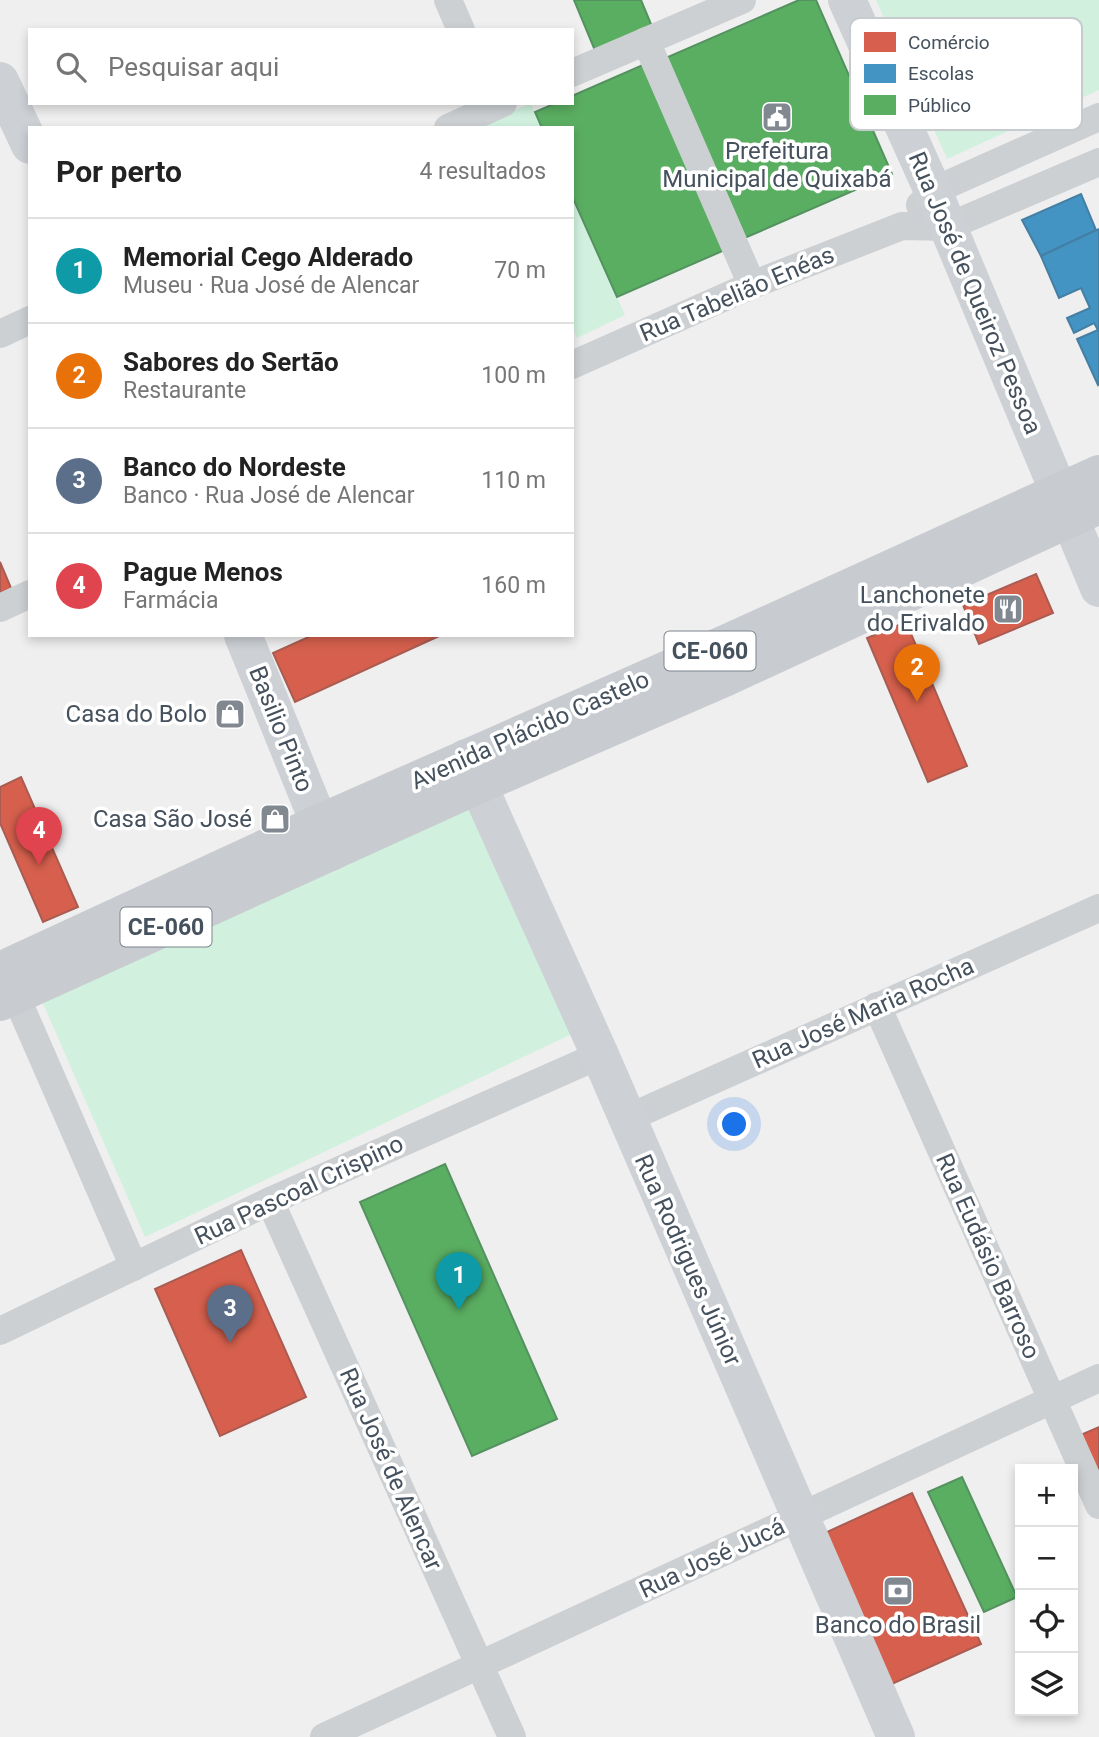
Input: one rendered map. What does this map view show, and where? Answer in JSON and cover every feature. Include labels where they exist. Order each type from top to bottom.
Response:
[{"type":"main road","name":"Rua José de Queiroz Pessoa","points":[[847,0],[855,18]]},
{"type":"main road","points":[[0,81],[28,141]]},
{"type":"main road","name":"Rua José de Queiroz Pessoa","points":[[906,130],[947,227],[1076,505],[1099,588]]},
{"type":"main road","name":"Avenida Plácido Castelo","points":[[5,984],[472,771],[724,678],[1076,505],[1099,474]]},
{"type":"main road","name":"Basilio Pinto","points":[[244,637],[326,837]]},
{"type":"main road","name":"Rua Rodrigues Júnior","points":[[472,771],[600,1055],[896,1737]]},
{"type":"street","points":[[448,0],[460,28]]},
{"type":"street","points":[[574,72],[742,0]]},
{"type":"street","points":[[646,41],[752,285]]},
{"type":"street","points":[[452,126],[497,105]]},
{"type":"street","points":[[1082,125],[1099,117]]},
{"type":"street","points":[[902,226],[933,191],[1070,130]]},
{"type":"street","points":[[902,226],[947,227],[1099,162]]},
{"type":"street","name":"Rua Tabelião Enéas","points":[[574,364],[752,285],[902,226]]},
{"type":"street","points":[[0,334],[28,321]]},
{"type":"street","points":[[0,608],[28,595]]},
{"type":"street","name":"Rua José Maria Rocha","points":[[626,1119],[1099,908]]},
{"type":"street","points":[[5,984],[134,1267]]},
{"type":"street","name":"Rua Eudásio Barroso","points":[[877,1006],[1099,1505]]},
{"type":"street","name":"Rua Pascoal Crispino","points":[[0,1331],[270,1201],[600,1055]]},
{"type":"street","name":"Rua José de Alencar","points":[[270,1201],[512,1737]]},
{"type":"street","name":"Rua José Jucá","points":[[324,1737],[1099,1378]]},
{"type":"green space","points":[[876,0],[1099,0],[1099,90],[1082,98],[1082,18],[884,18]]},
{"type":"green space","points":[[532,105],[541,126],[483,126],[482,124]]},
{"type":"green space","points":[[934,130],[1011,130],[947,159]]},
{"type":"green space","points":[[574,201],[625,315],[577,338],[574,331]]},
{"type":"green space","points":[[474,805],[576,1032],[145,1237],[41,999]]},
{"type":"building: Comércio","points":[[0,562],[11,588],[0,593]]},
{"type":"building: Comércio","name":"Lanchonete do Erivaldo","points":[[1036,574],[1053,613],[979,644],[963,605]]},
{"type":"building: Comércio","points":[[906,622],[967,766],[928,782],[867,638]]},
{"type":"building: Comércio","points":[[309,637],[437,637],[295,702],[273,653]]},
{"type":"building: Comércio","points":[[21,777],[78,907],[43,922],[0,823],[0,787]]},
{"type":"building: Comércio","points":[[241,1250],[306,1397],[220,1436],[155,1289]]},
{"type":"building: Comércio","points":[[1099,1427],[1099,1488],[1076,1437]]},
{"type":"building: Comércio","name":"Banco do Brasil","points":[[912,1493],[981,1644],[883,1688],[814,1538]]},
{"type":"building: Escolas","points":[[1081,194],[1096,230],[1041,256],[1022,220]]},
{"type":"building: Escolas","points":[[1099,229],[1098,385],[1077,339],[1098,330],[1094,323],[1074,333],[1067,318],[1090,308],[1081,288],[1059,298],[1041,256]]},
{"type":"building: Público","points":[[574,0],[641,0],[653,29],[596,53]]},
{"type":"building: Público","name":"Prefeitura Municipal de Quixabá","points":[[799,0],[816,0],[850,78],[850,130],[873,130],[892,174],[740,240],[661,60]]},
{"type":"building: Público","points":[[645,64],[727,249],[617,297],[574,200],[574,126],[541,126],[535,112],[551,105],[574,105],[574,95]]},
{"type":"building: Público","points":[[445,1164],[557,1419],[472,1456],[360,1202]]},
{"type":"building: Público","points":[[962,1477],[1015,1593],[1015,1598],[984,1612],[928,1492]]},
{"type":"place","name":"Prefeitura Municipal de Quixabá","points":[[777,117]]},
{"type":"place","name":"Lanchonete do Erivaldo","points":[[1008,609]]},
{"type":"place","name":"Sabores do Sertão","points":[[917,702]]},
{"type":"place","name":"Casa do Bolo","points":[[230,714]]},
{"type":"place","name":"Casa São José","points":[[275,819]]},
{"type":"place","name":"Pague Menos","points":[[39,865]]},
{"type":"place","name":"Memorial Cego Alderado","points":[[459,1310]]},
{"type":"place","name":"Banco do Nordeste","points":[[230,1343]]},
{"type":"place","name":"Banco do Brasil","points":[[898,1591]]}]
